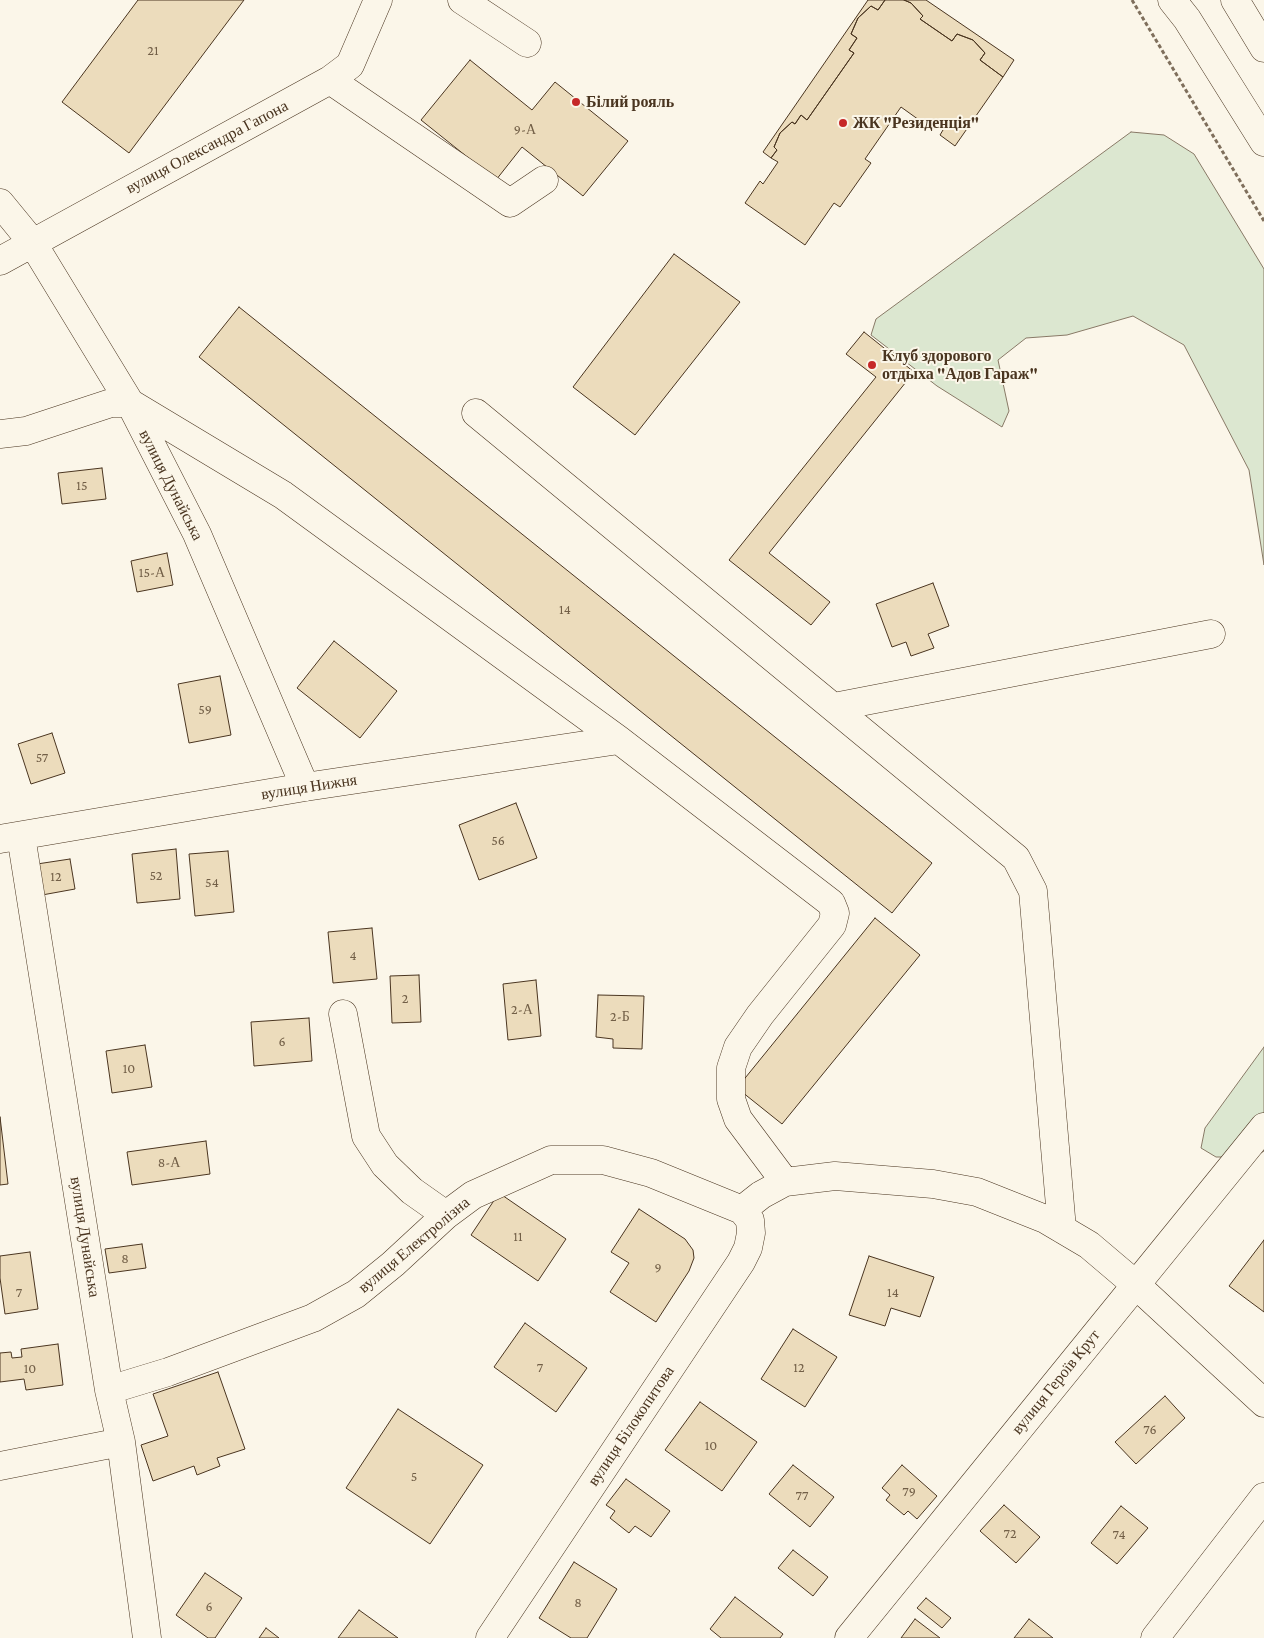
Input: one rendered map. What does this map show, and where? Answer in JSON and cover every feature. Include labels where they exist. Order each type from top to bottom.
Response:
[{"type":"street","name":"вулиця Олександра Гапона","points":[[0,261],[330,80],[350,65],[378,0]]},
{"type":"street","points":[[462,0],[527,43]]},
{"type":"street","points":[[1172,0],[1264,142]]},
{"type":"street","points":[[1236,0],[1264,48]]},
{"type":"street","points":[[330,80],[510,203],[544,180]]},
{"type":"street","name":"вулиця Дунайська","points":[[0,203],[32,242],[130,403],[197,534],[304,787]]},
{"type":"street","points":[[0,434],[26,431],[111,403],[130,403],[283,495],[619,740],[823,896],[835,913],[832,925],[760,1015],[738,1047],[731,1068],[731,1099],[738,1119],[785,1182]]},
{"type":"street","points":[[476,413],[1016,858],[1032,891],[1062,1229]]},
{"type":"street","points":[[834,707],[1211,634]]},
{"type":"street","name":"вулиця Нижня","points":[[11,838],[304,787],[619,740]]},
{"type":"street","name":"вулиця Дунайська","points":[[11,838],[109,1390],[121,1442],[147,1638]]},
{"type":"street","points":[[343,1014],[366,1136],[385,1165],[412,1191],[446,1215]]},
{"type":"street","name":"вулиця Героїв Крут","points":[[849,1638],[1264,1127]]},
{"type":"street","name":"вулиця Електролізна","points":[[109,1390],[168,1372],[313,1318],[356,1294],[446,1215],[473,1195],[551,1160],[602,1160],[651,1173],[742,1210]]},
{"type":"street","points":[[742,1210],[761,1195],[785,1182],[835,1176],[932,1184],[977,1192],[1045,1219],[1088,1245],[1135,1284],[1264,1403]]},
{"type":"street","name":"вулиця Білокопитова","points":[[490,1638],[741,1262],[748,1248],[751,1233],[750,1220],[742,1210]]},
{"type":"street","points":[[0,1466],[121,1442]]},
{"type":"street","points":[[1155,1638],[1264,1497]]},
{"type":"path","points":[[1132,0],[1264,221]]},
{"type":"green space","points":[[1131,132],[1164,135],[1194,154],[1264,269],[1264,565],[1249,470],[1184,345],[1133,316],[1067,335],[1026,338],[998,360],[1009,411],[1002,427],[937,386],[871,335],[876,319]]},
{"type":"green space","points":[[1264,1047],[1264,1151],[1255,1157],[1216,1157],[1201,1148],[1205,1128]]},
{"type":"building","points":[[138,0],[244,0],[129,153],[62,102]]},
{"type":"building","points":[[868,0],[885,0],[878,10],[871,6],[858,18],[851,34],[857,38],[849,50],[854,53],[807,120],[801,115],[795,124],[792,122],[780,133],[774,147],[777,150],[771,158],[763,152]]},
{"type":"building","name":"ЖК \"Резиденція\"","points":[[885,0],[904,0],[911,3],[923,16],[920,19],[952,41],[957,34],[973,40],[985,53],[980,60],[1003,77],[955,146],[940,135],[943,130],[937,126],[933,130],[901,107],[865,159],[871,163],[840,207],[834,203],[805,245],[745,203],[760,181],[763,184],[778,162],[771,158],[777,150],[774,147],[780,133],[792,122],[795,124],[801,115],[807,120],[854,53],[849,50],[857,38],[851,34],[858,18],[871,6],[878,10]]},
{"type":"building","points":[[904,0],[926,0],[1014,60],[1003,77],[980,60],[985,53],[973,40],[957,34],[952,41],[920,19],[923,16],[911,3]]},
{"type":"building","points":[[470,60],[532,110],[555,82],[628,141],[583,196],[522,147],[496,180],[421,120]]},
{"type":"building","points":[[674,254],[740,302],[635,435],[573,387]]},
{"type":"building","points":[[239,307],[932,863],[892,913],[199,357]]},
{"type":"building","points":[[864,332],[914,372],[769,553],[830,602],[811,625],[729,560],[876,377],[846,354]]},
{"type":"building","points":[[102,468],[106,499],[62,504],[58,473]]},
{"type":"building","points":[[167,553],[173,585],[137,592],[131,561]]},
{"type":"building","points":[[933,583],[949,626],[928,634],[934,648],[911,656],[906,642],[892,647],[876,604]]},
{"type":"building","points":[[334,641],[397,691],[360,738],[297,688]]},
{"type":"building","points":[[220,676],[231,735],[189,743],[178,684]]},
{"type":"building","points":[[52,733],[65,773],[31,784],[18,744]]},
{"type":"building","points":[[516,803],[537,858],[479,880],[459,825]]},
{"type":"building","points":[[176,849],[180,899],[137,903],[132,854]]},
{"type":"building","points":[[228,851],[234,912],[195,916],[189,854]]},
{"type":"building","points":[[70,859],[75,889],[42,895],[37,864]]},
{"type":"building","points":[[875,918],[920,955],[782,1124],[737,1088]]},
{"type":"building","points":[[372,928],[377,979],[333,983],[328,932]]},
{"type":"building","points":[[419,975],[421,1022],[392,1023],[390,976]]},
{"type":"building","points":[[536,980],[541,1036],[508,1040],[503,984]]},
{"type":"building","points":[[598,995],[644,996],[642,1049],[613,1048],[613,1039],[596,1037]]},
{"type":"building","points":[[309,1018],[312,1061],[254,1066],[251,1022]]},
{"type":"building","points":[[145,1045],[152,1087],[112,1093],[106,1051]]},
{"type":"building","points":[[0,1117],[8,1184],[0,1185]]},
{"type":"building","points":[[206,1141],[210,1174],[132,1185],[127,1152]]},
{"type":"building","points":[[499,1193],[566,1239],[538,1281],[471,1235]]},
{"type":"building","points":[[639,1209],[685,1239],[693,1250],[694,1258],[689,1271],[656,1322],[610,1292],[629,1263],[611,1252]]},
{"type":"building","points":[[1264,1240],[1264,1312],[1229,1286]]},
{"type":"building","points":[[142,1244],[146,1268],[109,1273],[105,1249]]},
{"type":"building","points":[[30,1252],[38,1309],[5,1314],[0,1278],[0,1256]]},
{"type":"building","points":[[869,1256],[934,1277],[920,1317],[891,1308],[885,1326],[849,1315]]},
{"type":"building","points":[[525,1323],[587,1368],[556,1412],[494,1367]]},
{"type":"building","points":[[793,1329],[837,1357],[805,1407],[761,1379]]},
{"type":"building","points":[[58,1344],[63,1385],[26,1390],[24,1379],[0,1382],[0,1353],[11,1352],[12,1358],[22,1357],[21,1349]]},
{"type":"building","points":[[218,1372],[245,1449],[217,1458],[220,1466],[197,1475],[194,1466],[153,1481],[141,1445],[168,1436],[153,1394]]},
{"type":"building","points":[[1165,1396],[1185,1418],[1136,1464],[1115,1442]]},
{"type":"building","points":[[700,1402],[757,1442],[722,1491],[665,1450]]},
{"type":"building","points":[[398,1409],[483,1465],[430,1544],[346,1488]]},
{"type":"building","points":[[793,1465],[834,1497],[810,1527],[769,1494]]},
{"type":"building","points":[[902,1465],[937,1496],[917,1519],[908,1511],[904,1515],[886,1500],[890,1495],[882,1488]]},
{"type":"building","points":[[626,1479],[670,1511],[651,1537],[635,1526],[629,1533],[610,1518],[615,1511],[606,1505]]},
{"type":"building","points":[[1004,1505],[1040,1537],[1016,1563],[980,1531]]},
{"type":"building","points":[[1121,1506],[1148,1528],[1117,1564],[1091,1543]]},
{"type":"building","points":[[793,1550],[828,1577],[813,1596],[778,1568]]},
{"type":"building","points":[[574,1562],[617,1589],[587,1638],[571,1638],[539,1618]]},
{"type":"building","points":[[205,1573],[242,1598],[215,1638],[208,1638],[176,1615]]},
{"type":"building","points":[[735,1597],[783,1634],[780,1638],[721,1638],[710,1629]]},
{"type":"building","points":[[926,1598],[951,1618],[942,1628],[917,1608]]},
{"type":"building","points":[[359,1610],[398,1638],[338,1638]]},
{"type":"building","points":[[915,1619],[940,1638],[901,1638]]},
{"type":"building","points":[[1029,1619],[1053,1638],[1014,1638]]},
{"type":"building","points":[[266,1628],[279,1638],[259,1638]]},
{"type":"place","name":"Білий рояль","points":[[576,102]]},
{"type":"place","name":"ЖК \"Резиденція\"","points":[[843,123]]},
{"type":"place","name":"Клуб здорового отдыха \"Адов Гараж\"","points":[[872,365]]}]
